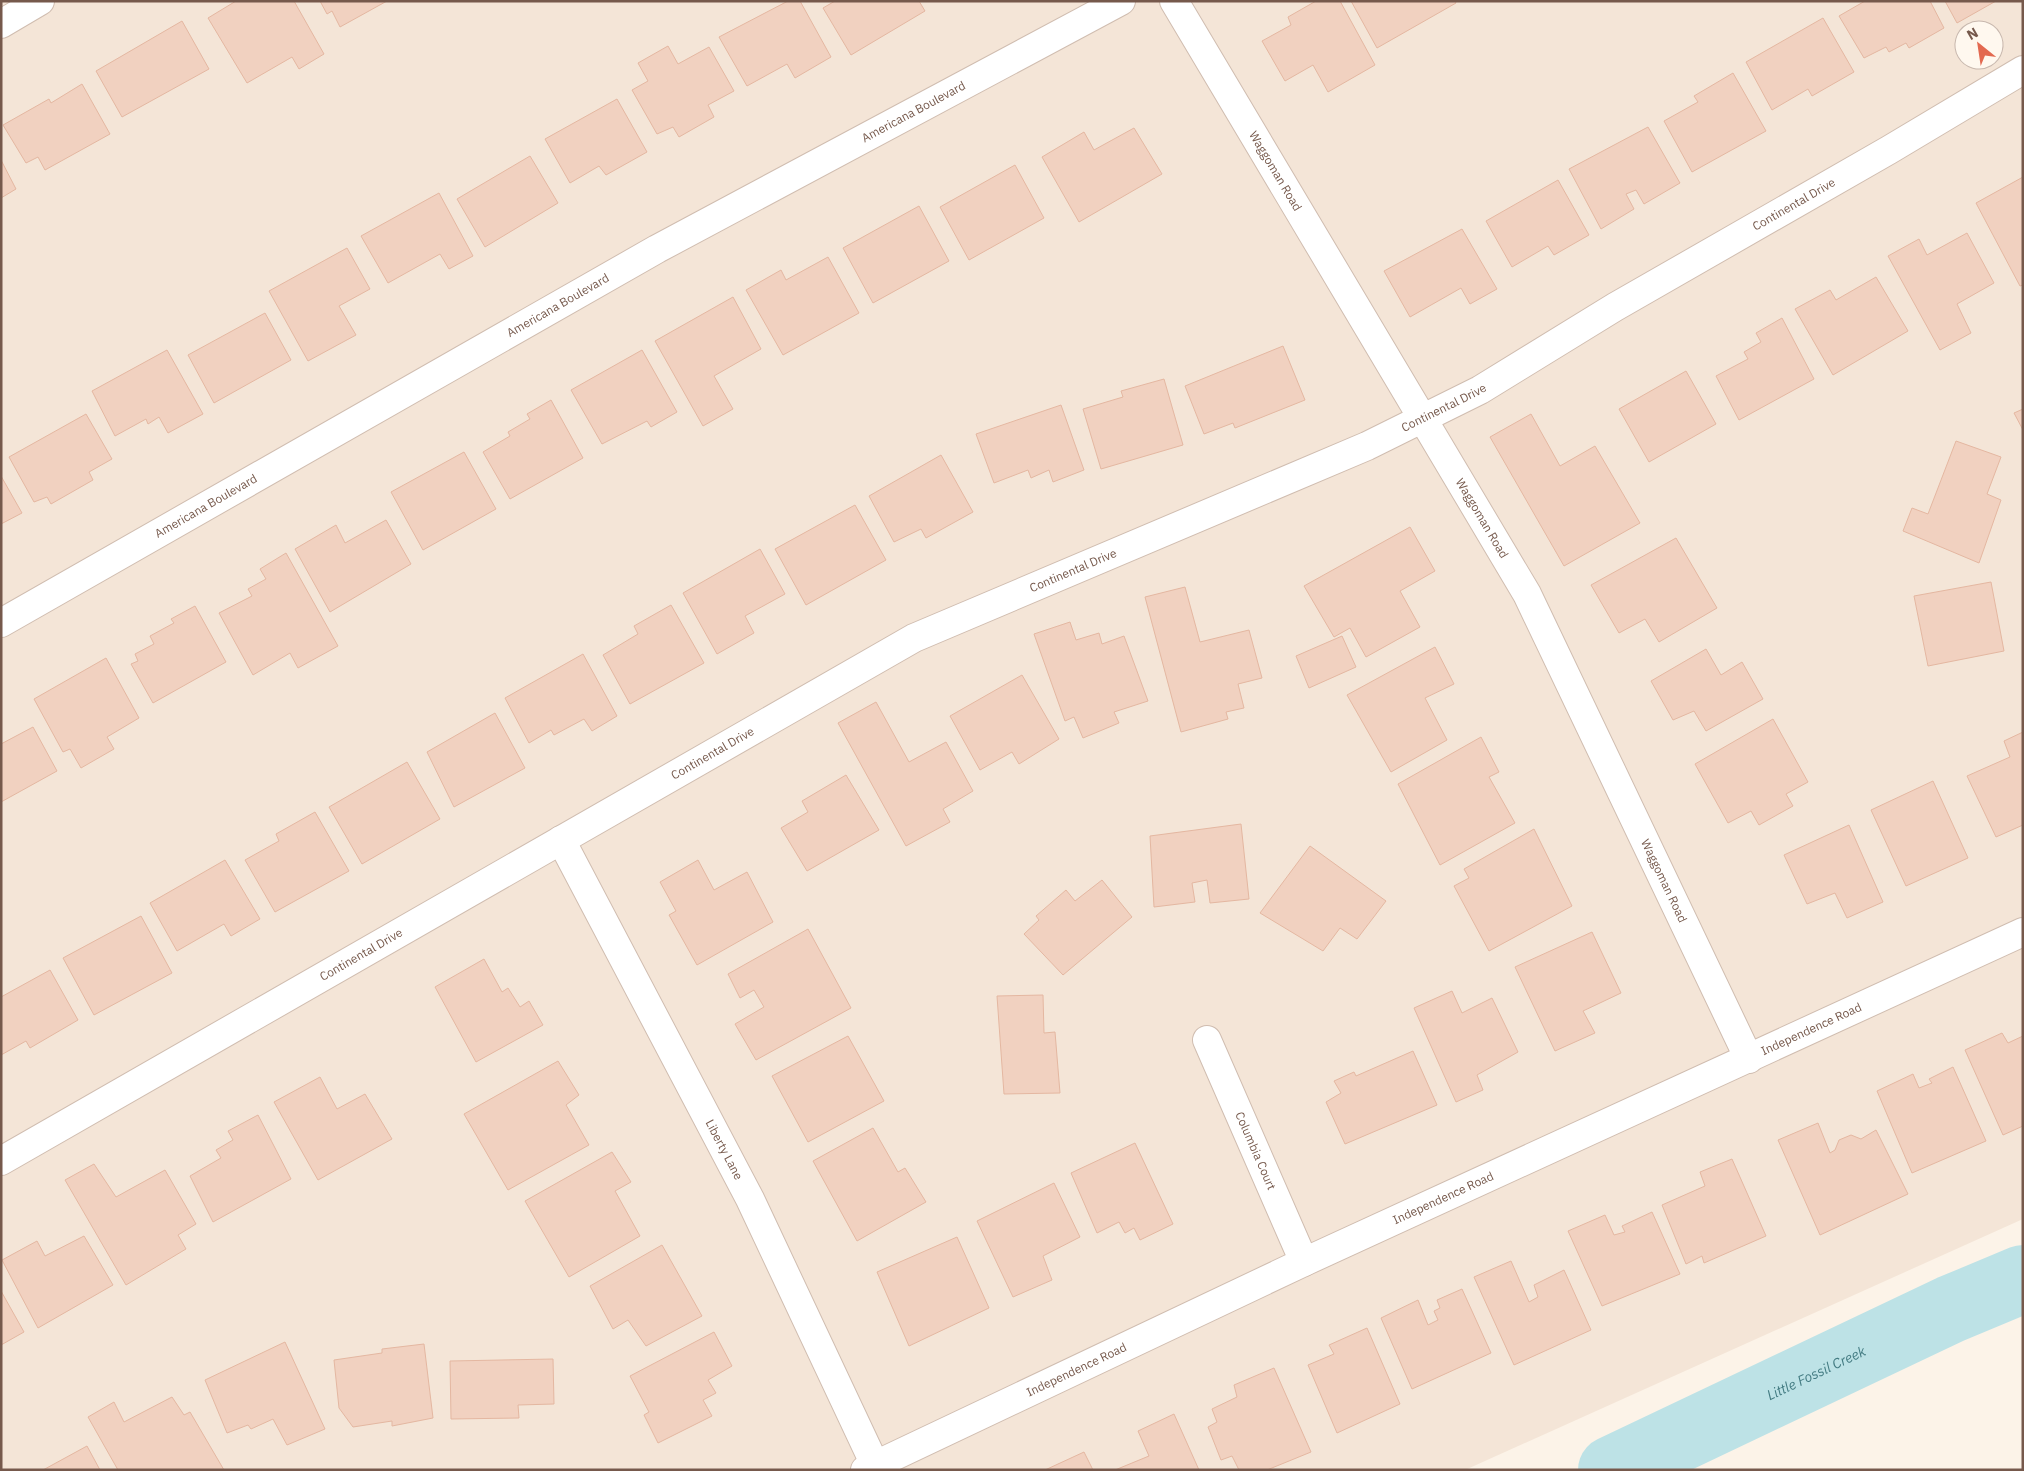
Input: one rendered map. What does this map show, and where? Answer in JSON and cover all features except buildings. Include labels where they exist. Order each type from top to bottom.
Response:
[{"type":"street","points":[[1,24],[40,1]]},
{"type":"street","name":"Americana Boulevard","points":[[1,623],[657,249],[1121,1]]},
{"type":"street","name":"Waggoman Road","points":[[1174,1],[1527,594],[1749,1059]]},
{"type":"street","name":"Continental Drive","points":[[1,1161],[914,638],[1358,450],[1480,390],[1615,306],[1889,150],[2023,70]]},
{"type":"street","name":"Liberty Lane","points":[[562,840],[750,1199],[870,1468]]},
{"type":"street","name":"Independence Road","points":[[870,1468],[1304,1262],[2023,932]]},
{"type":"street","name":"Columbia Court","points":[[1207,1040],[1304,1262]]},
{"type":"shaded area","points":[[1,1],[2023,1],[2023,1219],[1465,1470],[1,1470]]},
{"type":"waterway","name":"Little Fossil Creek","points":[[1612,1470],[1951,1309],[2023,1279]]}]
